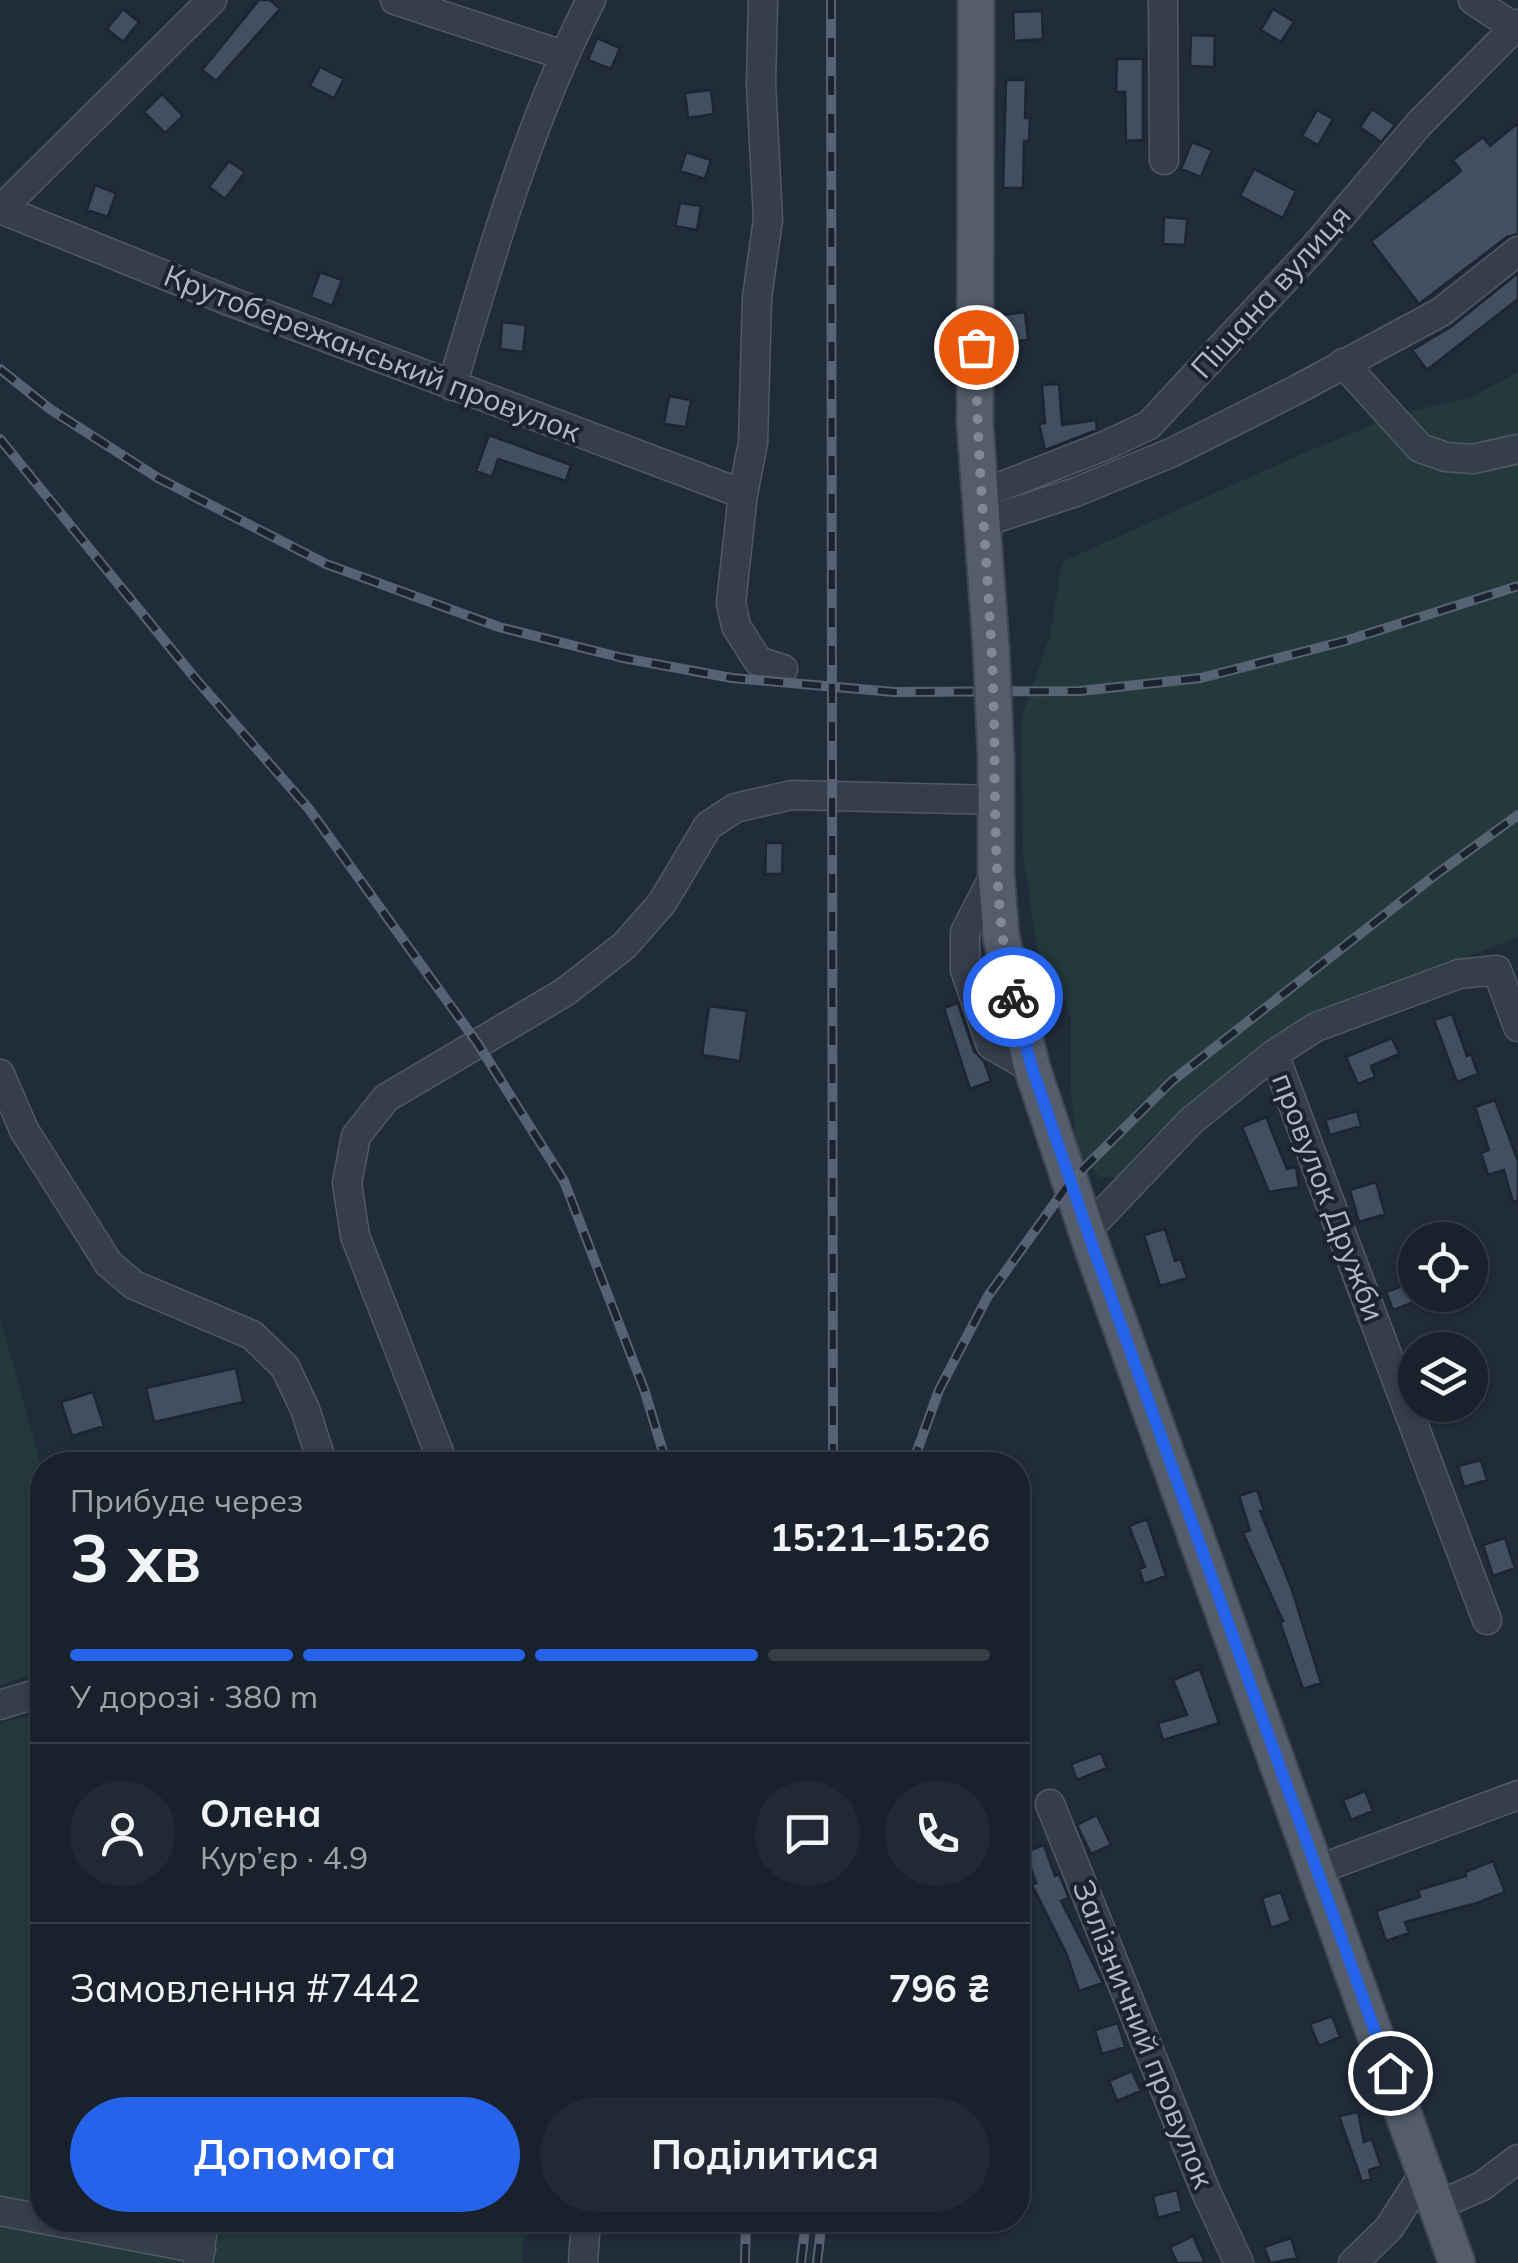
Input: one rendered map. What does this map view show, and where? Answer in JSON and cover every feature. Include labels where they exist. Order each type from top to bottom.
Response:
[{"type":"main road","points":[[976,0],[976,424],[996,757],[996,872],[1001,936],[1012,994],[1032,1068],[1087,1230],[1456,2263]]},
{"type":"street","points":[[2,210],[212,0]]},
{"type":"street","points":[[395,0],[563,55]]},
{"type":"street","points":[[452,386],[498,231],[563,55],[591,0]]},
{"type":"street","points":[[764,0],[761,84],[768,219],[757,298],[753,443],[743,494],[731,604],[736,626],[758,661],[783,669]]},
{"type":"street","points":[[1163,0],[1164,160]]},
{"type":"street","points":[[1474,0],[1516,26]]},
{"type":"street","name":"Піщана вулиця","points":[[980,509],[1149,424],[1314,248],[1420,124],[1516,26]]},
{"type":"street","name":"Крутобережанський провулок","points":[[2,210],[452,386],[743,494]]},
{"type":"street","points":[[980,509],[1076,492],[1173,452],[1343,363],[1374,351],[1441,312],[1518,251]]},
{"type":"street","points":[[1343,363],[1420,448],[1446,457],[1473,458],[1518,449]]},
{"type":"street","points":[[439,1452],[355,1236],[348,1183],[356,1136],[386,1098],[565,992],[624,946],[662,903],[708,826],[735,808],[792,795],[995,800]]},
{"type":"street","points":[[1087,1230],[1190,1121],[1274,1054],[1316,1027],[1458,974],[1498,970],[1518,1028]]},
{"type":"street","name":"провулок Дружби","points":[[1274,1054],[1487,1620]]},
{"type":"street","points":[[0,1074],[12,1128],[109,1264],[134,1286],[252,1335],[285,1367],[305,1409],[319,1452]]},
{"type":"street","points":[[0,1705],[30,1696]]},
{"type":"street","points":[[1317,1870],[1518,1794]]},
{"type":"street","name":"Залізничний провулок","points":[[1050,1804],[1238,2263]]},
{"type":"street","points":[[1437,2206],[1482,2186],[1518,2159]]},
{"type":"street","points":[[1353,2263],[1389,2228],[1425,2172]]},
{"type":"street","points":[[0,2211],[30,2217]]},
{"type":"street","points":[[97,2232],[200,2256]]},
{"type":"street","points":[[583,2263],[585,2232]]},
{"type":"green space","points":[[1518,372],[1518,937],[1265,1041],[1146,1142],[1119,1178],[1099,1177],[1077,1147],[1071,1093],[1071,1019],[1060,987],[1040,968],[1023,852],[1021,719],[1050,636],[1062,562],[1297,456],[1399,414],[1472,397]]},
{"type":"green space","points":[[0,1317],[37,1452],[30,1452],[30,1676],[0,1685]]},
{"type":"green space","points":[[30,1716],[30,2232],[524,2232],[522,2263],[0,2263],[0,1723]]},
{"type":"building","points":[[259,0],[270,0],[280,9],[216,81],[202,70]]},
{"type":"building","points":[[123,9],[139,22],[123,42],[107,29]]},
{"type":"building","points":[[1273,9],[1294,22],[1281,42],[1261,30]]},
{"type":"building","points":[[1042,11],[1043,39],[1014,41],[1013,12]]},
{"type":"building","points":[[1191,35],[1215,36],[1214,67],[1190,66]]},
{"type":"building","points":[[597,38],[620,48],[611,69],[588,60]]},
{"type":"building","points":[[1117,59],[1143,59],[1143,140],[1126,141],[1125,92],[1116,92]]},
{"type":"building","points":[[320,67],[344,79],[334,98],[310,86]]},
{"type":"building","points":[[1006,80],[1026,80],[1025,118],[1030,118],[1029,141],[1024,141],[1023,188],[1003,188]]},
{"type":"building","points":[[711,90],[714,114],[688,118],[685,93]]},
{"type":"building","points":[[162,94],[183,116],[165,133],[144,112]]},
{"type":"building","points":[[1372,109],[1395,125],[1381,142],[1360,127]]},
{"type":"building","points":[[1317,110],[1333,119],[1318,145],[1302,136]]},
{"type":"building","points":[[1518,123],[1518,234],[1507,237],[1419,304],[1371,241],[1461,171],[1453,160],[1483,137],[1490,146]]},
{"type":"building","points":[[1192,142],[1212,150],[1201,177],[1181,169]]},
{"type":"building","points":[[686,152],[711,160],[705,179],[680,171]]},
{"type":"building","points":[[229,161],[245,172],[225,199],[209,187]]},
{"type":"building","points":[[1254,169],[1296,191],[1283,218],[1240,196]]},
{"type":"building","points":[[95,185],[116,193],[108,217],[87,210]]},
{"type":"building","points":[[680,203],[701,206],[697,230],[675,226]]},
{"type":"building","points":[[1164,217],[1187,219],[1185,245],[1163,244]]},
{"type":"building","points":[[320,272],[342,280],[332,306],[311,297]]},
{"type":"building","points":[[1518,273],[1518,299],[1427,370],[1412,350],[1452,326]]},
{"type":"building","points":[[1025,312],[1028,340],[1004,342],[1001,315]]},
{"type":"building","points":[[502,322],[526,325],[523,352],[500,349]]},
{"type":"building","points":[[1059,384],[1062,425],[1096,420],[1097,430],[1045,450],[1039,424],[1045,423],[1042,385]]},
{"type":"building","points":[[669,396],[691,400],[686,427],[664,424]]},
{"type":"building","points":[[489,435],[571,465],[566,481],[498,459],[492,477],[476,471]]},
{"type":"building","points":[[766,843],[783,843],[782,874],[765,874]]},
{"type":"building","points":[[958,1003],[974,1051],[984,1061],[991,1081],[970,1089],[944,1008]]},
{"type":"building","points":[[709,1006],[747,1011],[740,1061],[702,1055]]},
{"type":"building","points":[[1452,1014],[1478,1074],[1457,1082],[1434,1020]]},
{"type":"building","points":[[1392,1038],[1399,1054],[1371,1066],[1375,1077],[1358,1084],[1346,1057]]},
{"type":"building","points":[[1495,1100],[1518,1161],[1518,1201],[1513,1202],[1504,1170],[1488,1175],[1481,1153],[1489,1150],[1475,1107]]},
{"type":"building","points":[[1357,1111],[1361,1126],[1330,1135],[1325,1120]]},
{"type":"building","points":[[1266,1117],[1287,1169],[1296,1167],[1299,1187],[1269,1192],[1242,1127]]},
{"type":"building","points":[[1376,1182],[1385,1214],[1359,1222],[1350,1190]]},
{"type":"building","points":[[1165,1229],[1175,1261],[1181,1259],[1187,1278],[1160,1286],[1144,1235]]},
{"type":"building","points":[[1398,1288],[1398,1308],[1393,1310],[1386,1292]]},
{"type":"building","points":[[236,1368],[243,1402],[154,1422],[146,1388]]},
{"type":"building","points":[[93,1392],[104,1426],[72,1436],[61,1402]]},
{"type":"building","points":[[1481,1460],[1487,1480],[1464,1487],[1458,1466]]},
{"type":"building","points":[[1257,1490],[1264,1510],[1260,1511],[1291,1587],[1321,1683],[1303,1689],[1280,1622],[1283,1621],[1243,1533],[1250,1530],[1239,1496]]},
{"type":"building","points":[[1147,1519],[1166,1576],[1144,1584],[1139,1569],[1145,1567],[1129,1526]]},
{"type":"building","points":[[1505,1538],[1515,1568],[1493,1576],[1483,1545]]},
{"type":"building","points":[[1200,1669],[1219,1723],[1163,1740],[1158,1723],[1187,1715],[1173,1680]]},
{"type":"building","points":[[1101,1753],[1107,1768],[1077,1780],[1071,1764]]},
{"type":"building","points":[[1365,1791],[1373,1811],[1351,1820],[1343,1800]]},
{"type":"building","points":[[1097,1815],[1111,1845],[1091,1854],[1077,1825]]},
{"type":"building","points":[[1044,1845],[1055,1876],[1059,1874],[1069,1898],[1061,1901],[1103,1983],[1079,1991],[1067,1955],[1032,1885],[1036,1883],[1030,1850]]},
{"type":"building","points":[[1493,1861],[1505,1892],[1405,1922],[1409,1933],[1386,1941],[1376,1911],[1420,1897],[1418,1890],[1466,1876],[1465,1872]]},
{"type":"building","points":[[1281,1892],[1291,1921],[1271,1928],[1262,1898]]},
{"type":"building","points":[[1332,2016],[1340,2037],[1319,2046],[1310,2024]]},
{"type":"building","points":[[1118,2023],[1125,2047],[1102,2054],[1095,2030]]},
{"type":"building","points":[[1132,2071],[1141,2091],[1117,2101],[1109,2081]]},
{"type":"building","points":[[1358,2112],[1364,2142],[1372,2139],[1381,2166],[1369,2170],[1371,2179],[1362,2182],[1339,2116]]},
{"type":"building","points":[[1177,2190],[1182,2211],[1158,2218],[1153,2196]]},
{"type":"building","points":[[1193,2236],[1205,2263],[1177,2263],[1170,2247]]},
{"type":"building","points":[[1291,2238],[1297,2258],[1270,2263],[1264,2247]]},
{"type":"railway","points":[[831,0],[833,1452]]},
{"type":"railway","points":[[0,369],[50,409],[158,478],[326,564],[499,627],[623,658],[732,678],[894,692],[1080,691],[1201,678],[1345,641],[1518,586]]},
{"type":"railway","points":[[0,439],[194,677],[309,809],[478,1044],[564,1181],[644,1389],[663,1452]]},
{"type":"railway","points":[[917,1452],[939,1390],[988,1296],[1070,1182],[1172,1081],[1518,815]]},
{"type":"railway","points":[[745,2263],[746,2232]]},
{"type":"railway","points":[[801,2263],[805,2232]]},
{"type":"railway","points":[[817,2263],[821,2232]]},
{"type":"way so far","points":[[976,347],[977,460],[996,757],[996,872],[1001,936],[1013,997]]},
{"type":"route","points":[[1013,997],[1032,1068],[1094,1250],[1390,2073]]}]
